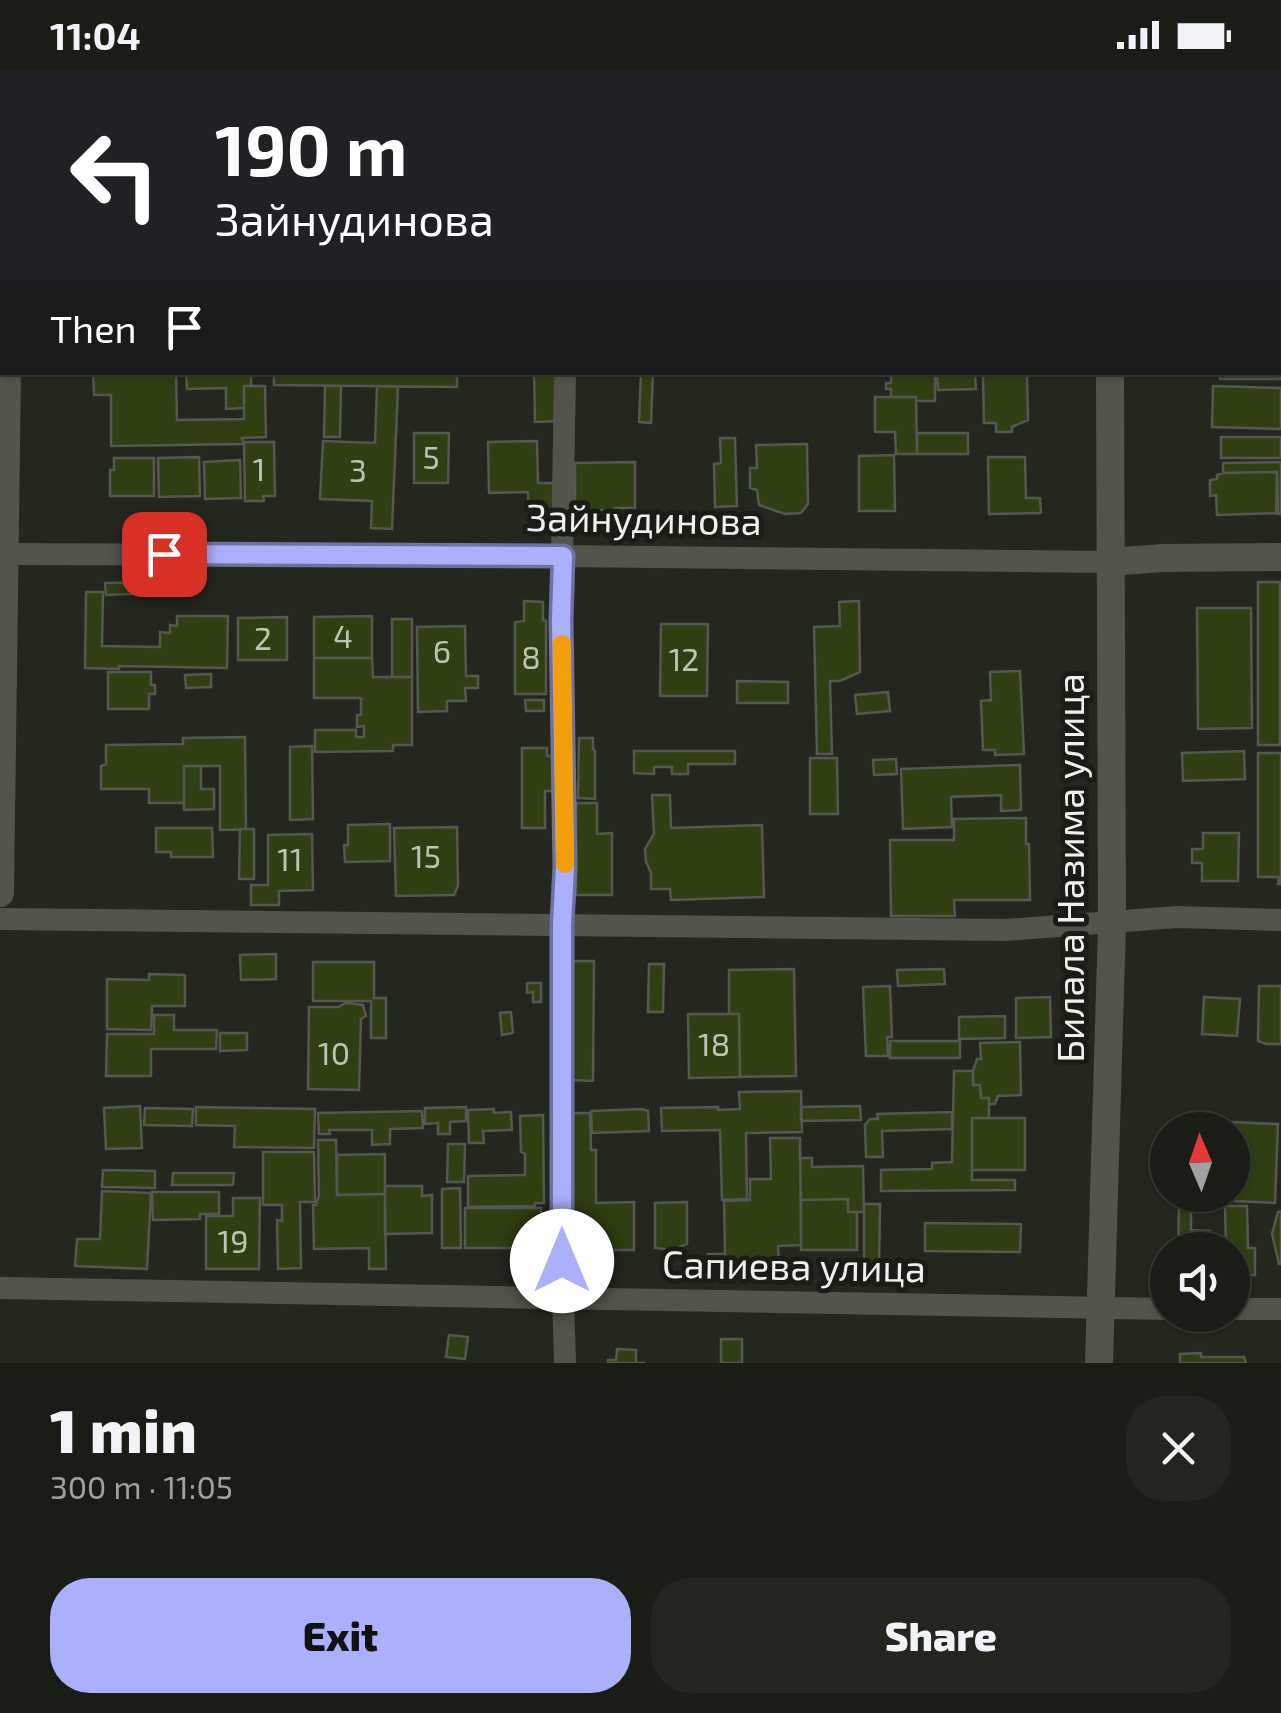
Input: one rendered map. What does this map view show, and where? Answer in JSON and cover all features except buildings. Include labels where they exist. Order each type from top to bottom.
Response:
[{"type":"street","points":[[0,894],[7,375]]},
{"type":"street","points":[[564,375],[561,620],[565,1363]]},
{"type":"street","name":"Билала Назима улица","points":[[1100,1363],[1112,922],[1110,375]]},
{"type":"street","name":"Зайнудинова","points":[[5,554],[1110,562],[1281,557]]},
{"type":"street","points":[[0,919],[1006,930],[1176,917],[1281,920]]},
{"type":"street","name":"Сапиева улица","points":[[0,1288],[1150,1309]]},
{"type":"street","points":[[1250,1309],[1281,1309]]},
{"type":"slow traffic","points":[[562,644],[565,864]]},
{"type":"route","points":[[164,554],[563,556],[562,1261]]}]
